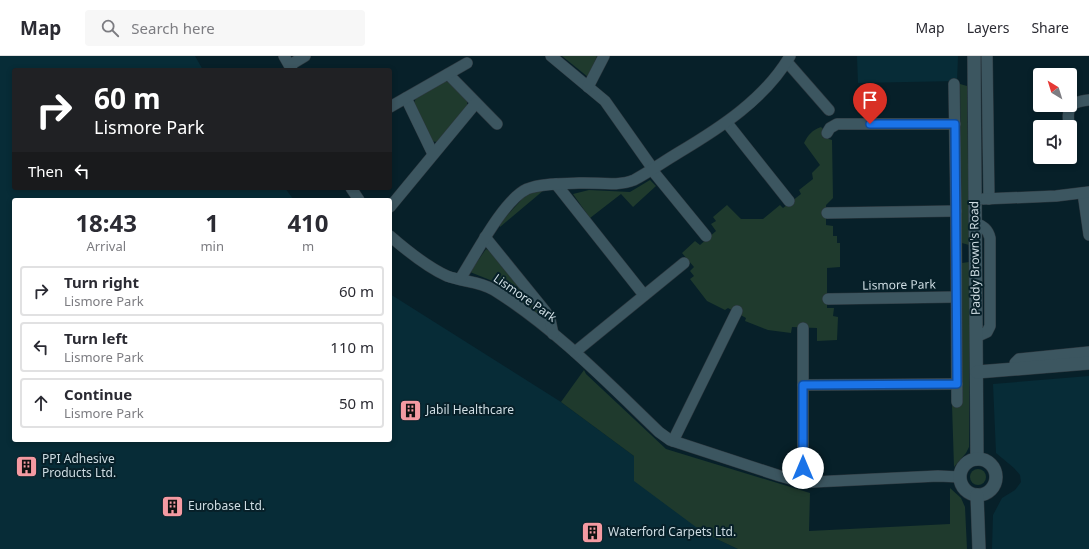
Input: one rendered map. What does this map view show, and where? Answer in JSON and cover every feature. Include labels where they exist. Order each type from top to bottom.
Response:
[{"type":"street","points":[[289,64],[305,56]]},
{"type":"street","points":[[551,56],[598,94],[609,106],[652,169],[706,236]]},
{"type":"street","points":[[588,87],[604,56]]},
{"type":"street","name":"Paddy Brown's Road","points":[[974,56],[977,459]]},
{"type":"street","points":[[987,56],[989,199]]},
{"type":"street","points":[[460,279],[494,223],[519,194],[532,188],[556,184],[625,183],[634,180],[727,123],[762,92],[788,59],[829,110]]},
{"type":"street","points":[[392,106],[467,63]]},
{"type":"street","points":[[448,74],[497,124]]},
{"type":"street","points":[[954,84],[957,402]]},
{"type":"street","points":[[406,98],[433,154]]},
{"type":"street","points":[[1068,120],[1068,110],[1071,106],[1079,101],[1089,100]]},
{"type":"street","points":[[392,205],[476,103]]},
{"type":"street","points":[[727,123],[789,201]]},
{"type":"street","points":[[827,133],[830,128],[837,124],[955,124]]},
{"type":"street","points":[[556,184],[644,295]]},
{"type":"street","points":[[975,200],[1086,193],[1089,235]]},
{"type":"street","points":[[827,213],[956,211]]},
{"type":"street","points":[[975,223],[984,227],[988,231],[990,246],[990,326],[987,332],[976,337]]},
{"type":"street","name":"Lismore Park","points":[[392,237],[436,270],[448,276],[484,285],[490,288],[575,352],[659,432],[673,441],[780,476],[803,481],[818,482],[938,476],[960,477]]},
{"type":"street","name":"Lismore Park","points":[[485,237],[545,311],[550,319],[553,334]]},
{"type":"street","points":[[956,253],[975,253]]},
{"type":"street","points":[[575,352],[684,263]]},
{"type":"street","name":"Lismore Park","points":[[828,299],[956,297]]},
{"type":"street","points":[[673,441],[737,311]]},
{"type":"street","points":[[803,328],[803,481]]},
{"type":"street","points":[[1015,369],[1015,363],[1019,359],[1089,352]]},
{"type":"street","points":[[977,372],[1089,363]]},
{"type":"street","points":[[803,385],[957,384]]},
{"type":"street","points":[[977,459],[990,464],[994,468],[996,477],[995,483],[988,492],[977,495],[972,494],[964,488],[960,477],[967,463],[977,459]]},
{"type":"street","points":[[977,495],[979,549]]},
{"type":"shaded area","points":[[0,56],[195,56],[202,68],[12,68],[12,190],[286,190],[292,198],[12,198],[12,442],[392,442],[392,295],[561,402],[634,456],[704,533],[738,549],[0,549]]},
{"type":"shaded area","points":[[857,56],[958,56],[957,81],[858,83]]},
{"type":"shaded area","points":[[1089,376],[1089,549],[992,549],[993,515],[1002,498],[1015,490],[1021,482],[1020,475],[1014,468],[996,453],[993,384]]},
{"type":"green space","points":[[562,56],[597,56],[588,77]]},
{"type":"green space","points":[[445,81],[450,83],[467,100],[467,107],[437,142],[430,141],[413,105],[416,98]]},
{"type":"green space","points":[[960,84],[967,86],[969,245],[962,243]]},
{"type":"green space","points":[[821,127],[825,131],[822,137],[832,140],[833,198],[826,205],[826,225],[833,226],[833,236],[837,236],[837,243],[840,243],[840,267],[827,268],[827,308],[834,308],[833,316],[838,317],[837,340],[817,341],[817,328],[792,327],[791,333],[768,330],[745,321],[746,318],[728,308],[725,310],[707,301],[690,279],[694,276],[690,271],[694,267],[682,253],[695,241],[700,245],[716,231],[711,224],[716,221],[713,217],[727,205],[741,219],[763,219],[780,205],[783,208],[801,194],[799,190],[813,179],[812,173],[820,165],[804,143],[811,133]]},
{"type":"green space","points":[[650,180],[656,186],[633,207],[621,194],[590,218],[573,194],[589,190],[630,192]]},
{"type":"green space","points":[[544,190],[500,227],[502,221],[523,198],[532,192]]},
{"type":"green space","points":[[486,249],[493,253],[542,314],[538,316],[502,286],[470,272]]},
{"type":"green space","points":[[969,262],[969,447],[954,467],[952,405],[961,405],[962,263]]},
{"type":"green space","points":[[584,370],[586,374],[666,449],[810,493],[809,531],[950,524],[950,488],[961,498],[965,507],[967,549],[738,549],[704,533],[634,481],[634,456],[561,402]]},
{"type":"green space","points":[[978,469],[985,474],[986,477],[981,484],[978,485],[971,480],[970,477],[975,470]]},
{"type":"place","name":"Jabil Healthcare","points":[[410,410]]},
{"type":"place","name":"PPI Adhesive Products Ltd.","points":[[26,466]]},
{"type":"place","name":"Eurobase Ltd.","points":[[173,506]]},
{"type":"place","name":"Waterford Carpets Ltd.","points":[[592,532]]},
{"type":"route","points":[[803,468],[803,385],[957,384],[955,124],[870,124]]}]
